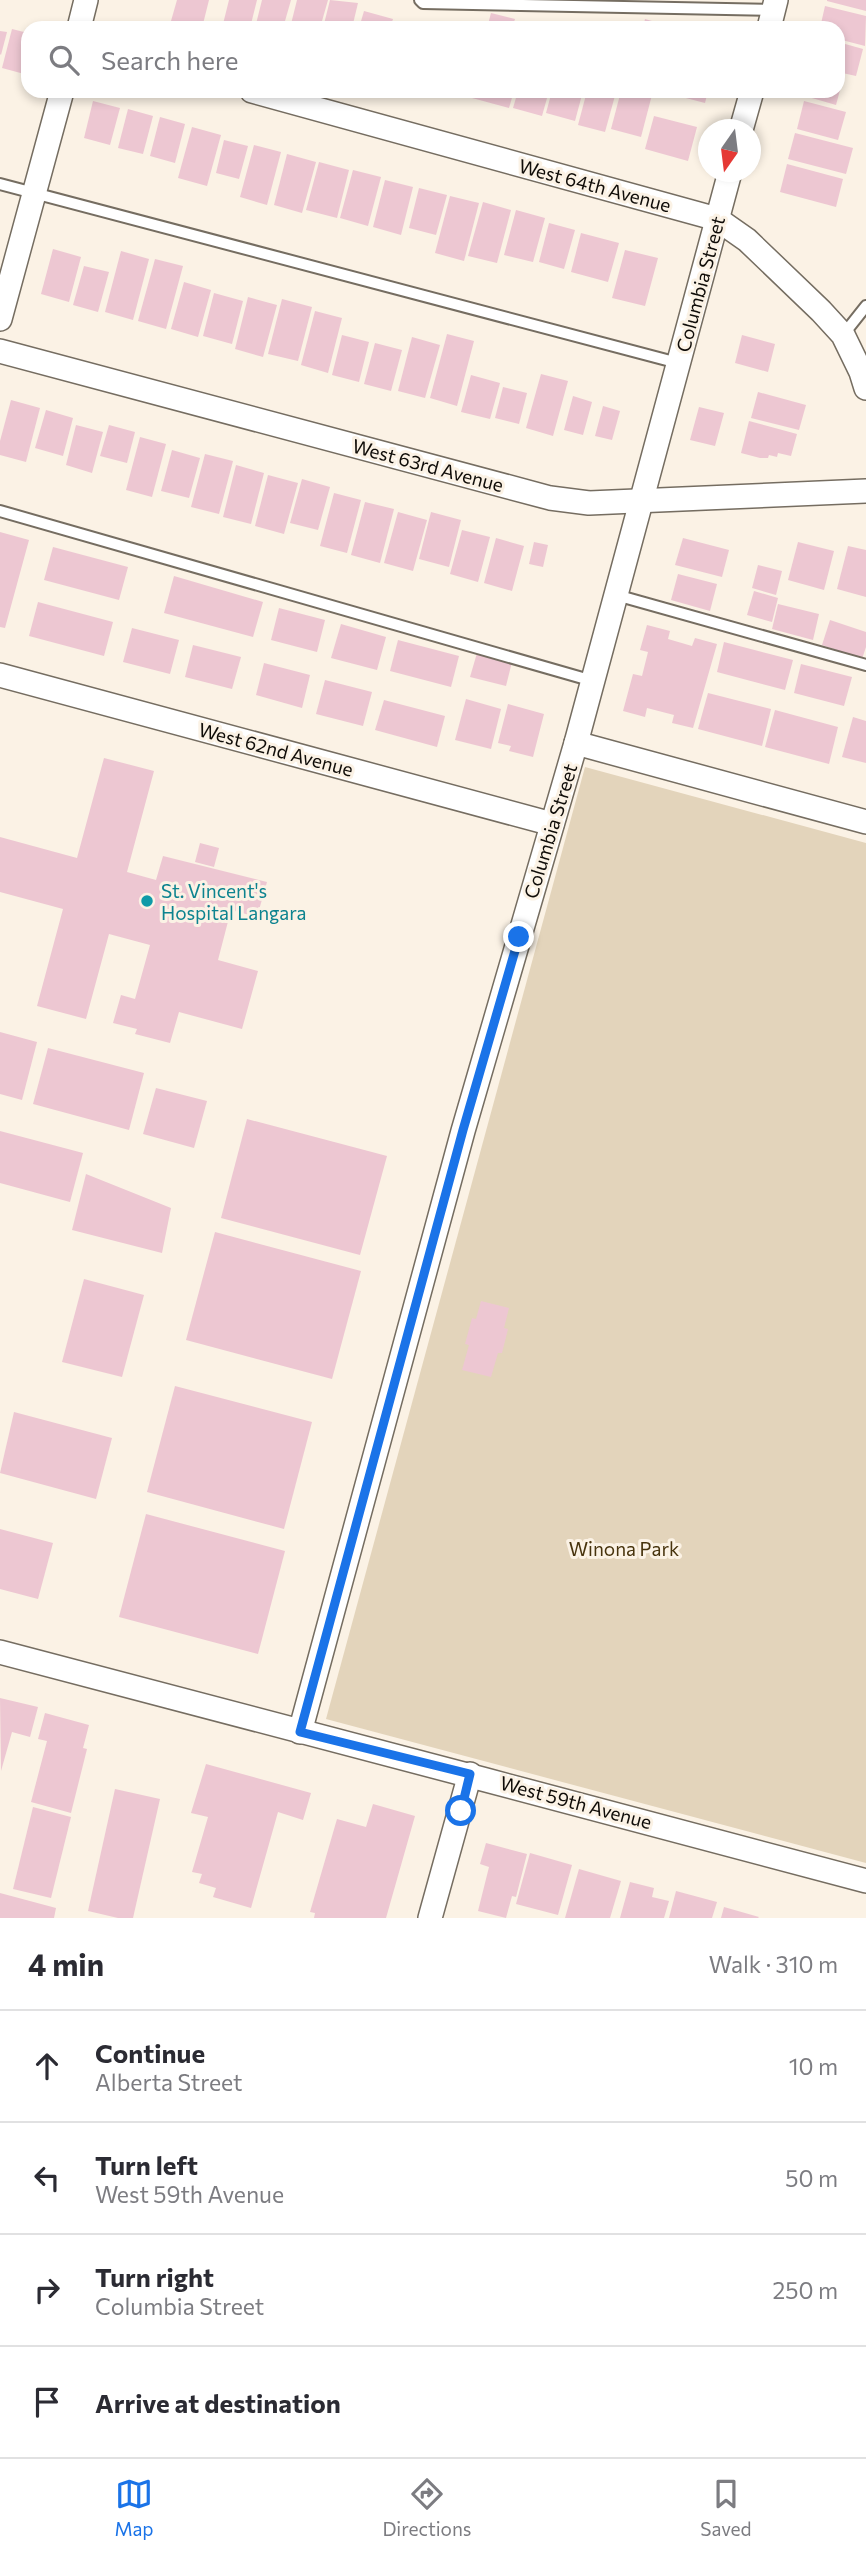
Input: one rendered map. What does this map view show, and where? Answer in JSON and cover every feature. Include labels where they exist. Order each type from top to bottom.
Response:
[{"type":"street","points":[[81,21],[86,0]]},
{"type":"street","points":[[0,319],[60,98]]},
{"type":"street","name":"West 64th Avenue","points":[[277,98],[717,219],[747,240],[843,335],[866,388]]},
{"type":"street","points":[[744,119],[750,98]]},
{"type":"street","name":"Columbia Street","points":[[300,1732],[463,1130],[576,743],[727,182]]},
{"type":"street","name":"West 63rd Avenue","points":[[0,351],[550,498],[589,503],[866,491]]},
{"type":"street","name":"West 62nd Avenue","points":[[0,675],[552,824]]},
{"type":"street","points":[[576,743],[866,822]]},
{"type":"street","name":"West 59th Avenue","points":[[0,1652],[470,1774],[866,1881]]},
{"type":"street","points":[[430,1918],[470,1774]]},
{"type":"lane","points":[[420,0],[423,3],[773,13]]},
{"type":"lane","points":[[0,184],[678,363]]},
{"type":"lane","points":[[843,335],[866,306]]},
{"type":"lane","points":[[0,512],[593,681]]},
{"type":"lane","points":[[616,595],[866,665]]},
{"type":"green space","name":"Winona Park","points":[[585,767],[866,843],[866,1863],[326,1719]]},
{"type":"building","points":[[177,0],[209,0],[204,21],[171,21]]},
{"type":"building","points":[[229,0],[257,0],[252,21],[224,21]]},
{"type":"building","points":[[262,0],[291,0],[285,21],[257,21]]},
{"type":"building","points":[[297,0],[328,0],[322,21],[292,21]]},
{"type":"building","points":[[330,0],[358,3],[354,21],[325,21]]},
{"type":"building","points":[[866,0],[866,11],[827,1]]},
{"type":"building","points":[[825,6],[866,16],[865,46],[845,41],[845,21],[822,21]]},
{"type":"building","points":[[364,11],[393,19],[392,21],[361,21]]},
{"type":"building","points":[[491,13],[515,19],[514,21],[489,21]]},
{"type":"building","points":[[12,29],[21,31],[21,73],[2,68]]},
{"type":"building","points":[[0,31],[7,32],[1,55],[0,54]]},
{"type":"building","points":[[845,44],[863,49],[856,76],[845,74]]},
{"type":"building","points":[[472,98],[512,98],[509,108]]},
{"type":"building","points":[[516,98],[547,98],[542,116],[513,108]]},
{"type":"building","points":[[550,98],[581,98],[575,121],[546,113]]},
{"type":"building","points":[[585,98],[614,98],[605,132],[578,125]]},
{"type":"building","points":[[619,98],[651,98],[641,137],[611,129]]},
{"type":"building","points":[[686,98],[706,98],[705,103]]},
{"type":"building","points":[[812,98],[838,98],[836,105]]},
{"type":"building","points":[[93,101],[120,108],[110,145],[84,138]]},
{"type":"building","points":[[804,101],[846,112],[838,140],[797,129]]},
{"type":"building","points":[[128,109],[153,116],[143,154],[118,148]]},
{"type":"building","points":[[654,116],[697,127],[688,161],[645,149]]},
{"type":"building","points":[[160,117],[185,124],[175,163],[150,156]]},
{"type":"building","points":[[192,127],[221,135],[207,186],[178,178]]},
{"type":"building","points":[[795,133],[853,148],[846,174],[788,159]]},
{"type":"building","points":[[224,140],[248,146],[239,179],[216,173]]},
{"type":"building","points":[[254,145],[281,152],[267,205],[240,197]]},
{"type":"building","points":[[287,154],[316,162],[302,213],[274,205]]},
{"type":"building","points":[[319,162],[349,170],[337,218],[306,210]]},
{"type":"building","points":[[787,164],[843,179],[836,207],[780,192]]},
{"type":"building","points":[[353,170],[381,177],[368,226],[340,218]]},
{"type":"building","points":[[385,180],[413,187],[401,235],[373,227]]},
{"type":"building","points":[[419,188],[447,195],[436,235],[409,228]]},
{"type":"building","points":[[450,196],[479,203],[464,261],[435,253]]},
{"type":"building","points":[[483,202],[511,210],[497,263],[468,256]]},
{"type":"building","points":[[516,210],[545,218],[533,262],[504,255]]},
{"type":"building","points":[[549,223],[575,230],[564,269],[539,262]]},
{"type":"building","points":[[581,233],[619,243],[608,282],[571,272]]},
{"type":"building","points":[[53,249],[81,257],[69,302],[41,294]]},
{"type":"building","points":[[625,250],[658,258],[645,306],[612,298]]},
{"type":"building","points":[[121,251],[149,259],[133,320],[105,312]]},
{"type":"building","points":[[155,259],[183,266],[166,329],[138,321]]},
{"type":"building","points":[[84,266],[109,272],[98,312],[73,305]]},
{"type":"building","points":[[184,282],[211,290],[198,337],[171,329]]},
{"type":"building","points":[[214,293],[243,301],[232,344],[203,336]]},
{"type":"building","points":[[248,297],[277,305],[263,357],[235,349]]},
{"type":"building","points":[[282,299],[312,307],[298,361],[268,354]]},
{"type":"building","points":[[315,311],[342,318],[328,373],[301,365]]},
{"type":"building","points":[[447,334],[474,341],[457,406],[430,398]]},
{"type":"building","points":[[342,335],[369,342],[359,382],[332,375]]},
{"type":"building","points":[[742,335],[775,344],[768,372],[735,363]]},
{"type":"building","points":[[412,337],[440,345],[425,398],[398,391]]},
{"type":"building","points":[[375,343],[402,350],[391,391],[364,384]]},
{"type":"building","points":[[541,374],[568,381],[553,436],[526,428]]},
{"type":"building","points":[[471,375],[500,383],[490,419],[461,412]]},
{"type":"building","points":[[503,387],[527,393],[519,424],[495,418]]},
{"type":"building","points":[[758,392],[806,405],[799,430],[751,418]]},
{"type":"building","points":[[573,396],[592,402],[583,435],[564,430]]},
{"type":"building","points":[[11,400],[40,408],[26,462],[0,455],[0,441]]},
{"type":"building","points":[[603,406],[620,411],[612,440],[595,436]]},
{"type":"building","points":[[699,407],[724,413],[715,446],[690,440]]},
{"type":"building","points":[[46,410],[73,418],[63,456],[35,448]]},
{"type":"building","points":[[749,421],[797,434],[791,456],[778,453],[777,457],[769,455],[768,458],[760,458],[741,453]]},
{"type":"building","points":[[76,425],[103,432],[92,473],[66,465]]},
{"type":"building","points":[[109,425],[135,432],[127,463],[100,456]]},
{"type":"building","points":[[140,437],[166,444],[152,497],[126,490]]},
{"type":"building","points":[[172,450],[200,458],[189,498],[161,491]]},
{"type":"building","points":[[205,454],[233,461],[219,514],[191,507]]},
{"type":"building","points":[[236,465],[264,473],[251,524],[223,517]]},
{"type":"building","points":[[268,475],[298,483],[284,534],[255,526]]},
{"type":"building","points":[[302,479],[330,487],[318,530],[290,523]]},
{"type":"building","points":[[334,493],[361,500],[347,553],[320,546]]},
{"type":"building","points":[[365,502],[394,509],[380,563],[351,555]]},
{"type":"building","points":[[398,512],[427,520],[413,571],[384,563]]},
{"type":"building","points":[[431,512],[461,520],[449,567],[419,559]]},
{"type":"building","points":[[462,530],[490,537],[478,582],[450,574]]},
{"type":"building","points":[[0,532],[29,540],[5,628],[0,627]]},
{"type":"building","points":[[496,538],[524,546],[512,591],[484,583]]},
{"type":"building","points":[[683,538],[729,550],[722,577],[675,565]]},
{"type":"building","points":[[534,542],[548,545],[543,567],[529,564]]},
{"type":"building","points":[[798,542],[834,551],[824,590],[788,580]]},
{"type":"building","points":[[848,546],[866,550],[866,597],[837,589]]},
{"type":"building","points":[[53,547],[128,567],[119,600],[44,580]]},
{"type":"building","points":[[758,565],[782,571],[776,595],[752,588]]},
{"type":"building","points":[[678,574],[717,584],[710,611],[671,600]]},
{"type":"building","points":[[174,576],[263,602],[253,637],[164,613]]},
{"type":"building","points":[[754,591],[778,598],[772,622],[747,615]]},
{"type":"building","points":[[38,602],[113,622],[104,656],[29,636]]},
{"type":"building","points":[[778,604],[819,614],[813,640],[772,629]]},
{"type":"building","points":[[279,608],[325,620],[317,652],[271,640]]},
{"type":"building","points":[[830,620],[866,632],[866,647],[862,659],[822,645]]},
{"type":"building","points":[[341,624],[386,637],[377,670],[331,658]]},
{"type":"building","points":[[647,625],[670,631],[668,639],[692,646],[695,638],[717,644],[693,728],[672,723],[674,715],[647,708],[645,717],[623,711],[633,674],[642,676],[648,652],[640,650]]},
{"type":"building","points":[[132,628],[179,640],[170,674],[123,662]]},
{"type":"building","points":[[398,640],[459,656],[451,687],[390,671]]},
{"type":"building","points":[[724,642],[793,660],[785,690],[717,672]]},
{"type":"building","points":[[193,645],[241,657],[232,689],[185,677]]},
{"type":"building","points":[[477,653],[512,662],[506,686],[470,677]]},
{"type":"building","points":[[264,663],[310,675],[302,708],[256,695]]},
{"type":"building","points":[[801,664],[852,677],[844,706],[794,693]]},
{"type":"building","points":[[325,680],[372,692],[363,726],[316,714]]},
{"type":"building","points":[[708,693],[771,709],[762,746],[698,729]]},
{"type":"building","points":[[466,699],[501,709],[491,749],[455,740]]},
{"type":"building","points":[[384,700],[445,716],[437,747],[375,730]]},
{"type":"building","points":[[508,704],[544,714],[533,757],[509,751],[511,746],[498,743]]},
{"type":"building","points":[[775,710],[838,727],[829,764],[765,747]]},
{"type":"building","points":[[853,717],[866,721],[866,763],[842,757]]},
{"type":"building","name":"St. Vincent's Hospital Langara","points":[[104,758],[154,771],[127,872],[156,880],[163,856],[267,882],[257,917],[231,910],[218,960],[258,971],[242,1029],[179,1012],[170,1043],[135,1034],[137,1029],[113,1023],[121,995],[135,999],[150,945],[109,934],[86,1019],[37,1006],[63,909],[0,892],[0,837],[77,858]]},
{"type":"building","points":[[200,843],[219,848],[214,867],[195,862]]},
{"type":"building","points":[[0,1032],[37,1042],[22,1100],[0,1094]]},
{"type":"building","points":[[48,1048],[144,1073],[129,1130],[33,1104]]},
{"type":"building","points":[[156,1088],[207,1101],[194,1148],[143,1134]]},
{"type":"building","points":[[247,1119],[387,1156],[360,1255],[221,1218]]},
{"type":"building","points":[[0,1131],[83,1153],[70,1202],[0,1183]]},
{"type":"building","points":[[86,1174],[171,1208],[162,1253],[72,1230]]},
{"type":"building","points":[[215,1232],[361,1271],[332,1379],[186,1340]]},
{"type":"building","points":[[84,1279],[144,1295],[122,1377],[62,1362]]},
{"type":"building","points":[[481,1301],[509,1308],[504,1328],[508,1329],[502,1353],[498,1353],[491,1377],[462,1370],[469,1345],[465,1344],[472,1318],[476,1319]]},
{"type":"building","points":[[175,1386],[312,1422],[284,1529],[147,1492]]},
{"type":"building","points":[[14,1412],[112,1438],[96,1499],[0,1473]]},
{"type":"building","points":[[146,1514],[285,1551],[258,1654],[119,1617]]},
{"type":"building","points":[[0,1529],[53,1543],[38,1599],[0,1589]]},
{"type":"building","points":[[0,1698],[38,1707],[30,1737],[12,1732],[1,1771]]},
{"type":"building","points":[[45,1713],[89,1725],[83,1748],[87,1749],[71,1813],[31,1802],[47,1741],[38,1739]]},
{"type":"building","points":[[206,1764],[311,1793],[303,1820],[278,1812],[251,1908],[213,1897],[216,1888],[199,1883],[202,1874],[192,1872],[208,1817],[191,1813]]},
{"type":"building","points":[[115,1789],[160,1799],[133,1918],[118,1918],[88,1911]]},
{"type":"building","points":[[373,1804],[415,1816],[386,1918],[314,1918],[315,1913],[310,1912],[337,1819],[366,1827]]},
{"type":"building","points":[[33,1807],[71,1817],[51,1898],[13,1889]]},
{"type":"building","points":[[486,1843],[527,1854],[516,1897],[512,1896],[506,1918],[478,1911],[489,1867],[480,1864]]},
{"type":"building","points":[[530,1853],[572,1865],[558,1915],[516,1904]]},
{"type":"building","points":[[579,1869],[621,1881],[610,1918],[565,1918]]},
{"type":"building","points":[[630,1882],[654,1888],[652,1897],[669,1901],[664,1918],[620,1918]]},
{"type":"building","points":[[676,1891],[717,1902],[712,1918],[669,1918]]},
{"type":"building","points":[[0,1893],[56,1908],[54,1918],[0,1918]]},
{"type":"building","points":[[724,1907],[759,1917],[721,1918]]},
{"type":"place","name":"St. Vincent's Hospital Langara","points":[[147,901]]},
{"type":"route","points":[[461,1811],[470,1774],[300,1732],[463,1130],[519,937]]}]
